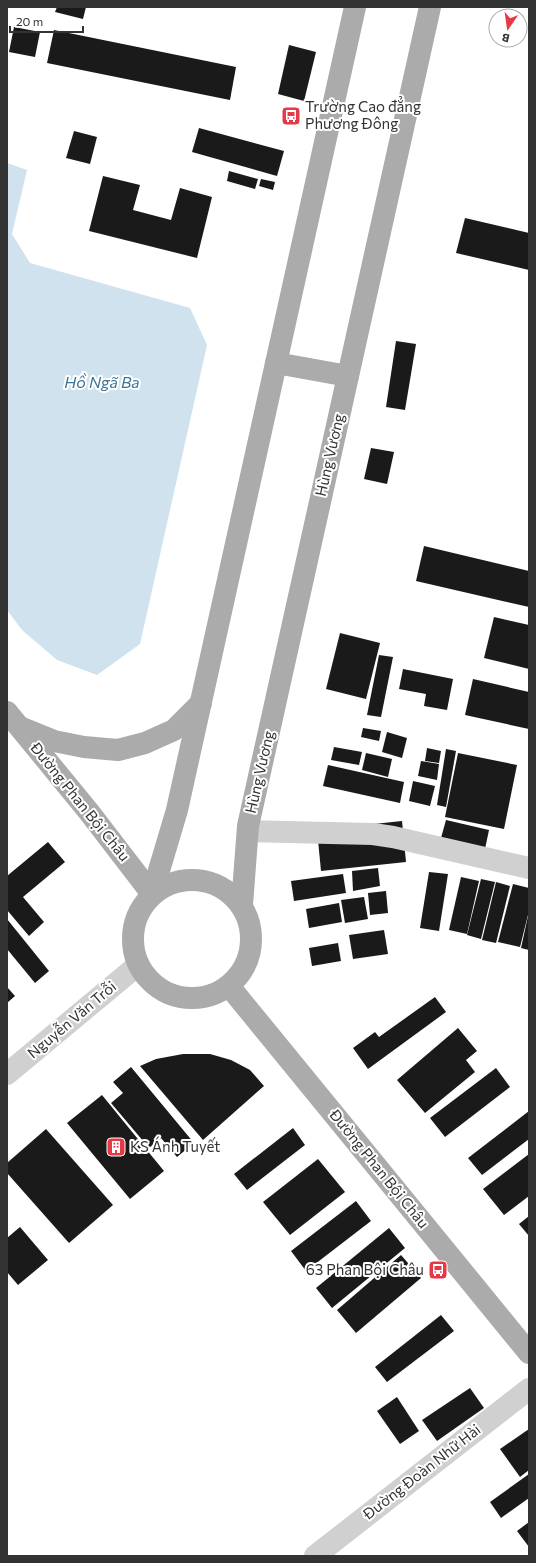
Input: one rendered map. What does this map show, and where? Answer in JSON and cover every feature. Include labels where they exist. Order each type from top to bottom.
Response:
[{"type":"main road","points":[[152,894],[177,810],[355,7]]},
{"type":"main road","name":"Hùng Vương","points":[[242,905],[248,831],[430,7]]},
{"type":"main road","points":[[276,363],[348,376]]},
{"type":"main road","points":[[13,719],[54,741],[84,747],[118,750],[145,743],[174,730],[201,703]]},
{"type":"main road","name":"Đường Phan Bội Châu","points":[[13,719],[89,812],[152,894]]},
{"type":"main road","points":[[189,879],[209,882],[228,891],[242,905],[249,922],[251,945],[249,957],[241,973],[229,986],[214,994],[196,998],[179,997],[162,991],[148,980],[138,965],[132,946],[133,927],[140,909],[152,894],[169,883],[189,879]]},
{"type":"main road","name":"Đường Phan Bội Châu","points":[[229,986],[529,1353]]},
{"type":"street","points":[[248,831],[373,834],[529,868]]},
{"type":"street","name":"Nguyễn Văn Trỗi","points":[[7,1074],[138,965]]},
{"type":"street","name":"Đường Đoàn Nhữ Hài","points":[[315,1556],[529,1389]]},
{"type":"water","name":"Hồ Ngã Ba","points":[[7,163],[27,170],[12,234],[30,263],[190,308],[207,345],[140,644],[97,675],[57,660],[22,630],[7,610]]},
{"type":"building","points":[[57,7],[86,7],[83,19],[55,12]]},
{"type":"building","points":[[14,27],[40,32],[35,57],[9,52]]},
{"type":"building","points":[[54,30],[236,67],[230,100],[47,63]]},
{"type":"building","points":[[289,45],[316,52],[304,101],[278,94]]},
{"type":"building","points":[[199,128],[284,151],[277,176],[192,152]]},
{"type":"building","points":[[74,131],[97,137],[90,164],[66,158]]},
{"type":"building","points":[[229,171],[258,179],[255,189],[227,181]]},
{"type":"building","points":[[103,176],[140,185],[133,210],[171,220],[180,188],[212,197],[197,258],[89,231]]},
{"type":"building","points":[[261,179],[275,182],[273,190],[259,186]]},
{"type":"building","points":[[465,218],[529,233],[529,270],[456,253]]},
{"type":"building","points":[[396,341],[416,344],[405,410],[386,407]]},
{"type":"building","points":[[371,448],[394,452],[387,484],[364,479]]},
{"type":"building","points":[[424,546],[529,571],[529,607],[416,581]]},
{"type":"building","points":[[494,617],[529,625],[529,669],[484,658]]},
{"type":"building","points":[[340,633],[380,643],[366,699],[326,689]]},
{"type":"building","points":[[379,655],[393,657],[381,717],[367,715]]},
{"type":"building","points":[[403,669],[453,679],[447,710],[424,706],[426,694],[399,689]]},
{"type":"building","points":[[473,679],[529,692],[529,729],[465,715]]},
{"type":"building","points":[[363,728],[381,731],[379,741],[361,737]]},
{"type":"building","points":[[387,732],[407,738],[402,758],[382,752]]},
{"type":"building","points":[[334,747],[362,752],[359,765],[331,760]]},
{"type":"building","points":[[427,748],[441,751],[439,763],[425,761]]},
{"type":"building","points":[[446,749],[456,751],[446,807],[437,805]]},
{"type":"building","points":[[366,753],[392,759],[388,777],[362,770]]},
{"type":"building","points":[[458,753],[517,765],[504,829],[445,817]]},
{"type":"building","points":[[421,761],[439,764],[437,780],[418,776]]},
{"type":"building","points":[[328,765],[404,782],[400,803],[323,786]]},
{"type":"building","points":[[413,781],[435,786],[430,806],[409,801]]},
{"type":"building","points":[[446,820],[489,830],[485,849],[441,838]]},
{"type":"building","points":[[402,821],[406,862],[321,871],[317,830]]},
{"type":"building","points":[[48,842],[65,862],[23,897],[44,922],[29,936],[7,910],[7,876]]},
{"type":"building","points":[[378,868],[380,886],[353,891],[352,871]]},
{"type":"building","points":[[429,872],[448,874],[439,931],[420,928]]},
{"type":"building","points":[[343,874],[346,893],[294,901],[291,881]]},
{"type":"building","points":[[461,877],[479,881],[467,934],[449,930]]},
{"type":"building","points":[[481,879],[495,882],[481,939],[467,935]]},
{"type":"building","points":[[496,882],[510,886],[496,943],[482,940]]},
{"type":"building","points":[[513,884],[529,888],[529,911],[520,947],[498,942]]},
{"type":"building","points":[[386,891],[388,913],[370,915],[368,893]]},
{"type":"building","points":[[364,897],[368,919],[345,923],[341,900]]},
{"type":"building","points":[[339,903],[342,922],[309,928],[306,909]]},
{"type":"building","points":[[529,916],[529,950],[521,948]]},
{"type":"building","points":[[7,919],[49,971],[35,983],[7,949]]},
{"type":"building","points":[[384,930],[388,954],[353,959],[349,935]]},
{"type":"building","points":[[338,943],[341,961],[312,966],[309,948]]},
{"type":"building","points":[[7,987],[15,996],[7,1003]]},
{"type":"building","points":[[435,997],[446,1012],[368,1069],[353,1048],[375,1032],[379,1037]]},
{"type":"building","points":[[458,1028],[477,1051],[466,1060],[475,1072],[425,1113],[397,1080]]},
{"type":"building","points":[[183,1054],[210,1054],[231,1060],[250,1070],[264,1086],[203,1140],[140,1066],[156,1059]]},
{"type":"building","points":[[131,1067],[194,1143],[177,1157],[161,1138],[149,1148],[111,1103],[123,1093],[113,1082]]},
{"type":"building","points":[[496,1068],[510,1087],[445,1137],[430,1118]]},
{"type":"building","name":"KS Ánh Tuyết","points":[[102,1095],[164,1171],[130,1199],[67,1123]]},
{"type":"building","points":[[529,1111],[529,1139],[482,1175],[468,1158]]},
{"type":"building","points":[[293,1128],[305,1145],[247,1190],[234,1174]]},
{"type":"building","points":[[46,1129],[113,1205],[69,1243],[7,1173],[7,1163]]},
{"type":"building","points":[[529,1154],[529,1196],[504,1215],[483,1189]]},
{"type":"building","points":[[318,1159],[345,1192],[290,1235],[263,1202]]},
{"type":"building","points":[[356,1201],[371,1221],[306,1271],[291,1251]]},
{"type":"building","points":[[529,1216],[529,1236],[519,1224]]},
{"type":"building","points":[[20,1227],[48,1260],[18,1285],[7,1272],[7,1238]]},
{"type":"building","points":[[389,1228],[405,1248],[332,1308],[316,1288]]},
{"type":"building","points":[[401,1255],[421,1278],[356,1333],[337,1310]]},
{"type":"building","points":[[441,1315],[454,1331],[387,1382],[375,1367]]},
{"type":"building","points":[[470,1388],[484,1408],[437,1441],[422,1420]]},
{"type":"building","points":[[397,1397],[419,1431],[400,1444],[377,1411]]},
{"type":"building","points":[[529,1429],[529,1470],[520,1477],[500,1449]]},
{"type":"building","points":[[529,1474],[529,1498],[501,1518],[490,1502]]},
{"type":"building","points":[[529,1522],[529,1547],[517,1531]]},
{"type":"place","name":"Trường Cao đẳng Phương Đông","points":[[291,116]]},
{"type":"place","name":"KS Ánh Tuyết","points":[[116,1147]]},
{"type":"place","name":"63 Phan Bội Châu","points":[[438,1270]]}]
